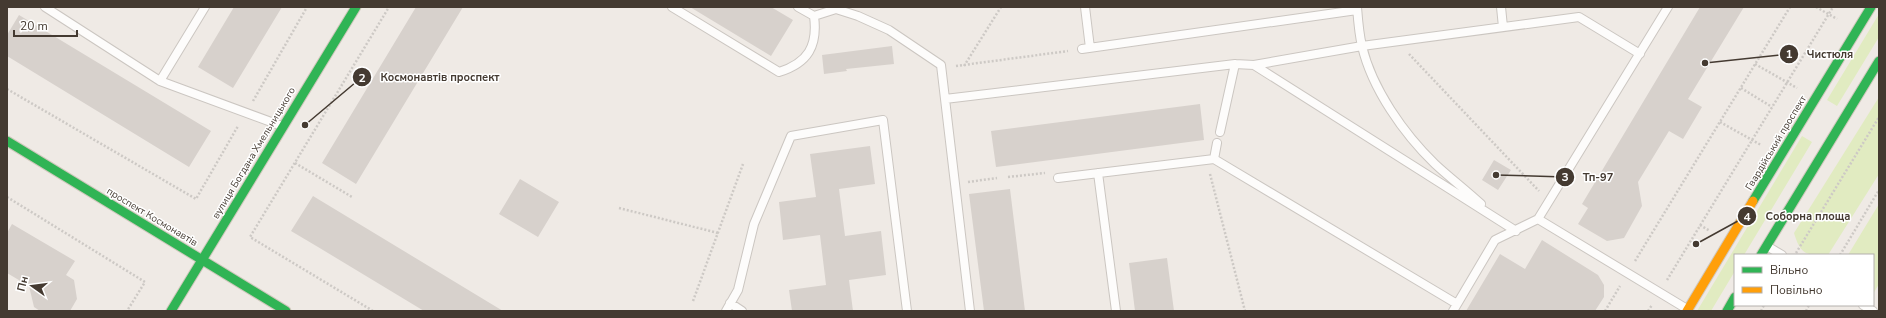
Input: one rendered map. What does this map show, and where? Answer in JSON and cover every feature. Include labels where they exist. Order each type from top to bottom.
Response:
[{"type":"main road","name":"вулиця Богдана Хмельницького","points":[[171,311],[356,7]]},
{"type":"main road","name":"Гвардійський проспект","points":[[1687,310],[1810,114],[1871,7]]},
{"type":"main road","points":[[1762,254],[1834,128],[1879,60]]},
{"type":"main road","name":"проспект Космонавтів","points":[[7,141],[286,311]]},
{"type":"main road","points":[[1727,311],[1734,300]]},
{"type":"lane","points":[[44,7],[160,81],[283,127]]},
{"type":"lane","points":[[160,81],[205,7]]},
{"type":"lane","points":[[672,7],[779,72],[793,68],[805,58],[812,46],[816,31],[814,16]]},
{"type":"lane","points":[[798,7],[814,16],[836,9],[858,16],[889,30],[941,65],[970,311]]},
{"type":"lane","points":[[1085,7],[1086,49],[1357,8],[1362,46],[1371,76],[1396,118],[1435,164],[1461,185],[1493,216]]},
{"type":"lane","points":[[1501,7],[1503,27]]},
{"type":"lane","points":[[1058,178],[1210,160],[1455,307],[1495,240],[1538,219],[1668,7]]},
{"type":"lane","points":[[945,99],[1235,64],[1254,65],[1362,46],[1579,17],[1640,54]]},
{"type":"lane","points":[[1220,132],[1235,64]]},
{"type":"lane","points":[[1254,65],[1516,231]]},
{"type":"lane","points":[[726,311],[738,290],[754,224],[791,136],[883,120],[907,311]]},
{"type":"lane","points":[[1210,160],[1217,143]]},
{"type":"lane","points":[[1098,173],[1116,311]]},
{"type":"lane","points":[[1538,219],[1687,310]]},
{"type":"lane","points":[[1767,245],[1780,254]]},
{"type":"lane","points":[[730,303],[742,311]]},
{"type":"path","points":[[373,311],[250,237],[389,7]]},
{"type":"path","points":[[1001,7],[964,66],[1086,49]]},
{"type":"path","points":[[1605,311],[1790,7]]},
{"type":"path","points":[[1816,7],[1837,20]]},
{"type":"path","points":[[1648,311],[1832,7]]},
{"type":"path","points":[[1397,41],[1549,201]]},
{"type":"path","points":[[1755,64],[1799,90]]},
{"type":"path","points":[[1741,88],[1772,107]]},
{"type":"path","points":[[7,89],[196,199]]},
{"type":"path","points":[[1796,254],[1879,117]]},
{"type":"path","points":[[1720,122],[1761,145]]},
{"type":"path","points":[[1210,160],[1245,311]]},
{"type":"path","points":[[295,163],[352,196]]},
{"type":"path","points":[[693,301],[743,164]]},
{"type":"path","points":[[1008,177],[1057,171],[1058,178]]},
{"type":"path","points":[[955,184],[998,178]]},
{"type":"path","points":[[1841,254],[1879,190]]},
{"type":"path","points":[[7,197],[145,282],[127,311]]},
{"type":"path","points":[[619,208],[718,233]]},
{"type":"green space","points":[[1879,14],[1879,37],[1837,106],[1827,100]]},
{"type":"green space","points":[[1879,97],[1879,174],[1829,254],[1806,253],[1799,246],[1794,233]]},
{"type":"green space","points":[[1802,136],[1812,142],[1745,254],[1734,254],[1734,273],[1711,311],[1697,311]]},
{"type":"green space","points":[[1879,204],[1879,284],[1874,292],[1874,254],[1849,254]]},
{"type":"building","points":[[234,7],[282,7],[233,88],[198,67]]},
{"type":"building","points":[[416,7],[463,7],[356,184],[322,163]]},
{"type":"building","points":[[690,7],[771,7],[793,20],[771,56]]},
{"type":"building","points":[[1700,7],[1744,7],[1688,99],[1702,107],[1683,139],[1669,131],[1638,182],[1642,206],[1624,238],[1607,241],[1578,224],[1588,208],[1582,204]]},
{"type":"building","points":[[19,15],[211,131],[189,167],[7,56],[7,35]]},
{"type":"building","points":[[892,46],[894,64],[846,69],[847,71],[824,74],[822,55]]},
{"type":"building","points":[[1200,104],[1204,140],[996,167],[991,131]]},
{"type":"building","points":[[870,146],[875,184],[839,189],[845,236],[881,231],[886,275],[849,280],[853,311],[792,311],[789,290],[826,285],[820,235],[783,240],[779,202],[816,197],[810,154]]},
{"type":"building","points":[[1494,160],[1511,170],[1498,190],[1482,180]]},
{"type":"building","points":[[520,179],[559,202],[538,237],[499,214]]},
{"type":"building","points":[[1010,189],[1025,311],[984,311],[969,194]]},
{"type":"building","points":[[313,196],[503,311],[424,311],[291,231]]},
{"type":"building","points":[[12,224],[75,261],[66,275],[74,280],[77,299],[70,311],[40,311],[34,307],[29,286],[7,273],[7,233]]},
{"type":"building","points":[[1542,240],[1598,275],[1604,285],[1604,297],[1595,311],[1466,311],[1500,254],[1525,269]]},
{"type":"building","points":[[1167,258],[1174,311],[1135,311],[1129,263]]},
{"type":"traffic: fast","points":[[171,311],[356,7]]},
{"type":"traffic: fast","points":[[1753,201],[1871,7]]},
{"type":"traffic: fast","points":[[1762,254],[1879,61]]},
{"type":"traffic: fast","points":[[7,141],[286,311]]},
{"type":"traffic: fast","points":[[1727,311],[1734,299]]},
{"type":"traffic: slow","points":[[1687,311],[1753,201]]},
{"type":"place","name":"Чистюля","points":[[1705,63]]},
{"type":"place","name":"Космонавтів проспект","points":[[305,125]]},
{"type":"place","name":"Тп-97","points":[[1496,175]]},
{"type":"place","name":"Соборна площа","points":[[1696,244]]}]
